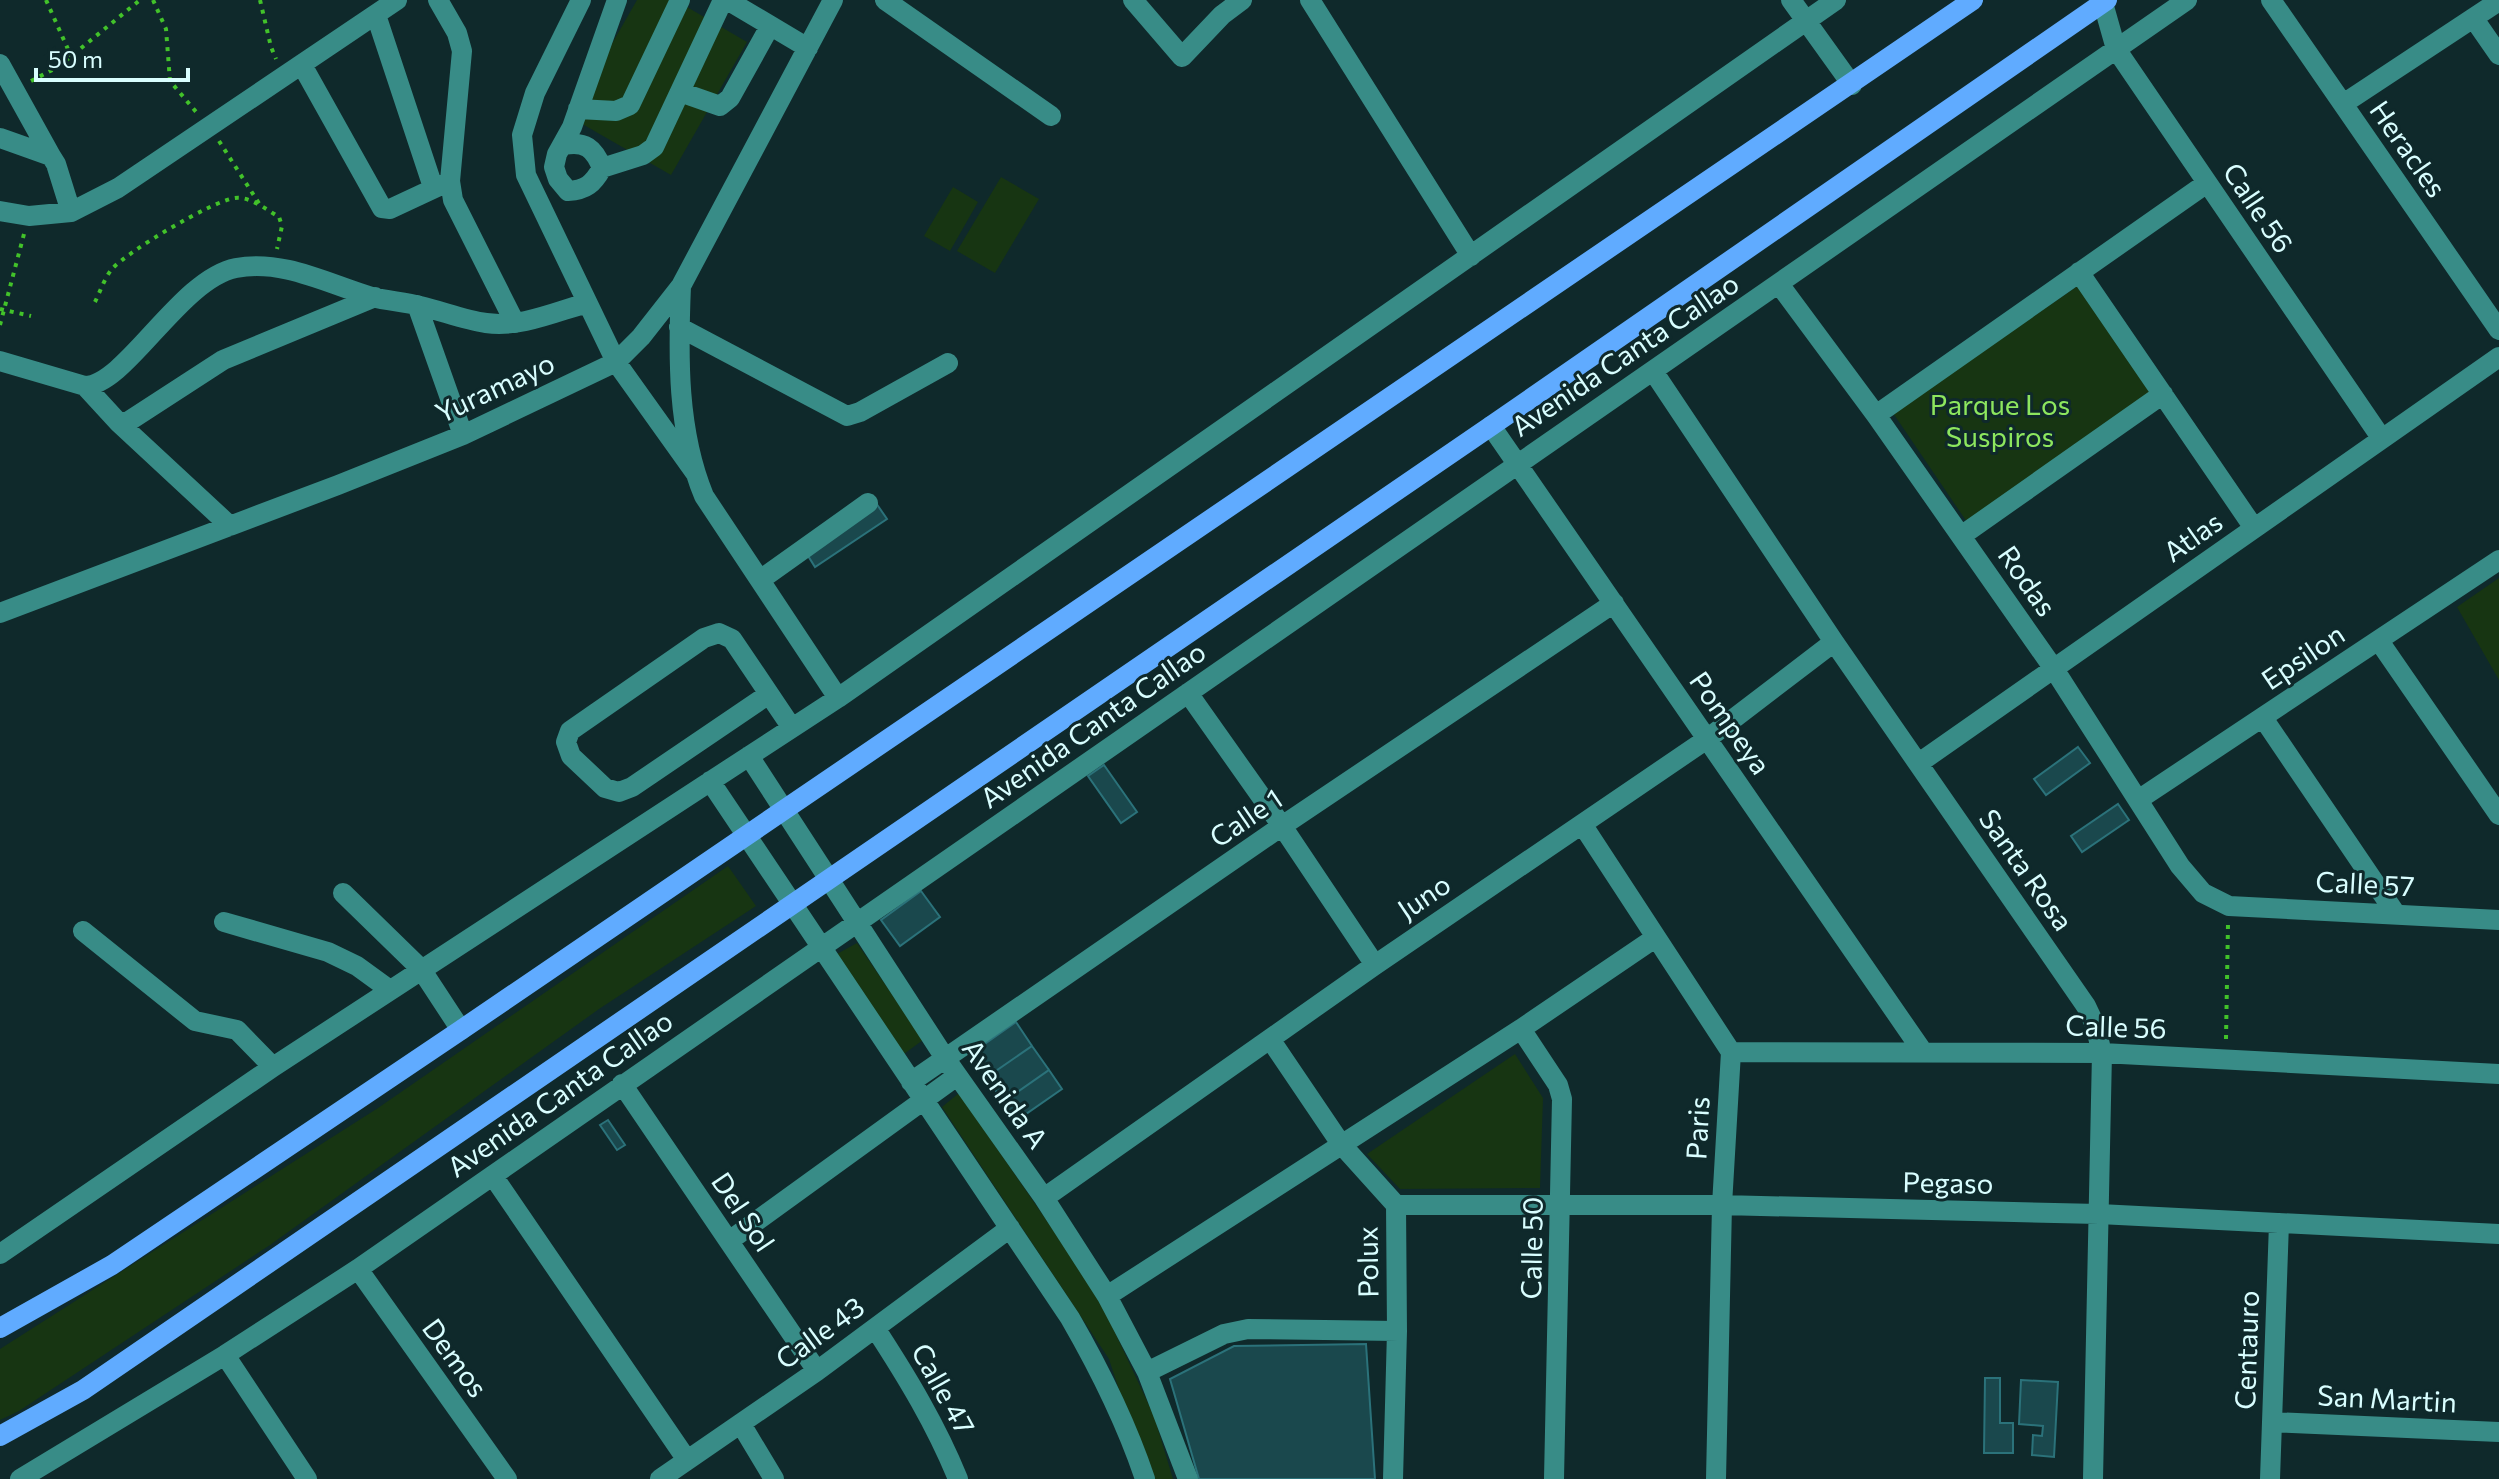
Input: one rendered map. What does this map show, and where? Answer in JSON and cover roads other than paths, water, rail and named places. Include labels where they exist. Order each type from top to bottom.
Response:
[{"type":"main road","points":[[0,1328],[112,1265],[747,837],[1973,0]]},
{"type":"main road","name":"Avenida Canta Callao","points":[[0,1436],[95,1382],[1491,426],[2105,1]]},
{"type":"street","points":[[0,211],[29,216],[71,212],[118,188],[397,0]]},
{"type":"street","points":[[438,0],[457,33],[462,51],[442,184]]},
{"type":"street","points":[[617,0],[564,145],[557,154],[554,167],[558,179],[568,191],[591,185],[602,168],[643,155],[654,147],[725,0],[808,48]]},
{"type":"street","points":[[578,109],[616,111],[630,105],[680,0]]},
{"type":"street","name":"Yuramayo","points":[[0,613],[463,435],[616,362],[641,337],[681,286],[833,0]]},
{"type":"street","points":[[885,0],[1051,116]]},
{"type":"street","points":[[1133,0],[1182,57],[1222,15],[1242,0]]},
{"type":"street","points":[[1310,0],[1471,256]]},
{"type":"street","points":[[1791,0],[1852,85]]},
{"type":"street","points":[[0,1254],[273,1067],[838,698],[1836,0]]},
{"type":"street","name":"Avenida Canta Callao","points":[[20,1479],[225,1355],[358,1269],[2187,0]]},
{"type":"street","name":"Heracles","points":[[2271,0],[2499,330]]},
{"type":"street","name":"Calle 56","points":[[2105,1],[2116,49],[2382,439]]},
{"type":"street","points":[[2343,104],[2499,1]]},
{"type":"street","points":[[577,4],[535,93],[522,135],[526,175],[616,362],[696,474]]},
{"type":"street","points":[[376,15],[442,184],[515,323]]},
{"type":"street","points":[[2474,19],[2499,55]]},
{"type":"street","points":[[680,92],[720,106],[730,98],[770,26]]},
{"type":"street","points":[[0,64],[56,164],[71,212]]},
{"type":"street","points":[[302,65],[382,208],[390,209],[442,184]]},
{"type":"street","points":[[0,138],[51,156]]},
{"type":"street","points":[[564,145],[588,145],[602,168]]},
{"type":"street","points":[[1876,415],[2207,183]]},
{"type":"street","points":[[0,361],[85,386],[99,383],[205,281],[232,268],[255,265],[288,270],[375,297],[486,323],[515,323],[587,303]]},
{"type":"street","points":[[2079,272],[2254,528]]},
{"type":"street","name":"Rodas","points":[[1779,284],[1876,415],[2054,669],[2188,875],[2203,893],[2229,906]]},
{"type":"street","points":[[681,286],[679,327],[683,414],[704,496],[838,698]]},
{"type":"street","points":[[119,423],[129,421],[223,360],[375,297]]},
{"type":"street","points":[[417,305],[463,435]]},
{"type":"street","points":[[679,327],[847,416],[860,412],[948,363]]},
{"type":"street","name":"Atlas","points":[[1919,763],[2499,357]]},
{"type":"street","name":"Santa Rosa","points":[[1653,371],[1834,642],[2086,1006],[2095,1025],[2102,1053],[2093,1479]]},
{"type":"street","points":[[85,386],[119,423],[230,526]]},
{"type":"street","points":[[1961,536],[2163,394]]},
{"type":"street","name":"Pompeya","points":[[1491,426],[1923,1052]]},
{"type":"street","points":[[760,580],[868,503]]},
{"type":"street","name":"Epsilon","points":[[2138,800],[2499,560]]},
{"type":"street","name":"Calle 1","points":[[911,1082],[1282,826],[1614,603]]},
{"type":"street","points":[[769,694],[632,787],[619,792],[605,788],[571,756],[566,742],[570,731],[704,638],[719,633],[732,639],[792,728]]},
{"type":"street","points":[[2379,641],[2499,815]]},
{"type":"street","name":"Juno","points":[[1044,1198],[1375,965],[1707,739],[1834,642]]},
{"type":"street","points":[[1188,693],[1375,965]]},
{"type":"street","points":[[2263,718],[2396,914]]},
{"type":"street","points":[[680,755],[747,837],[1070,1318],[1104,1376],[1145,1479]]},
{"type":"street","name":"Avenida A","points":[[749,756],[945,1058],[1044,1198],[1107,1296],[1147,1372],[1188,1479]]},
{"type":"street","points":[[1582,824],[1731,1052]]},
{"type":"street","points":[[343,893],[421,969],[461,1030]]},
{"type":"street","name":"Calle 57","points":[[2229,906],[2499,920]]},
{"type":"street","points":[[224,922],[328,952],[357,966],[390,990]]},
{"type":"street","points":[[83,931],[195,1021],[237,1030],[273,1067]]},
{"type":"street","points":[[1107,1296],[1521,1029],[1655,938]]},
{"type":"street","name":"Calle 50","points":[[1521,1029],[1558,1085],[1562,1099],[1554,1479]]},
{"type":"street","name":"Polux","points":[[1270,1039],[1341,1144],[1396,1205],[1393,1479]]},
{"type":"street","name":"Calle 56","points":[[1731,1052],[2102,1053],[2499,1074]]},
{"type":"street","name":"Paris","points":[[1716,1479],[1722,1205],[1731,1052]]},
{"type":"street","points":[[729,1241],[957,1076]]},
{"type":"street","name":"Del Sol","points":[[622,1084],[817,1371]]},
{"type":"street","points":[[493,1176],[687,1460]]},
{"type":"street","name":"Pegaso","points":[[1396,1205],[1722,1205],[2099,1214],[2499,1234]]},
{"type":"street","name":"Centauro","points":[[2270,1479],[2279,1223]]},
{"type":"street","name":"Calle 43","points":[[660,1479],[817,1371],[1010,1228]]},
{"type":"street","name":"Demos","points":[[358,1269],[507,1479]]},
{"type":"street","name":"Calle 47","points":[[875,1328],[911,1382],[940,1436],[958,1479]]},
{"type":"street","points":[[1147,1372],[1224,1334],[1248,1329],[1397,1331]]},
{"type":"street","points":[[225,1355],[307,1479]]},
{"type":"street","name":"San Martin","points":[[2272,1422],[2499,1432]]},
{"type":"street","points":[[741,1424],[774,1479]]},
{"type":"park label","name":"Parque Los Suspiros","points":[[2000,421]]}]
